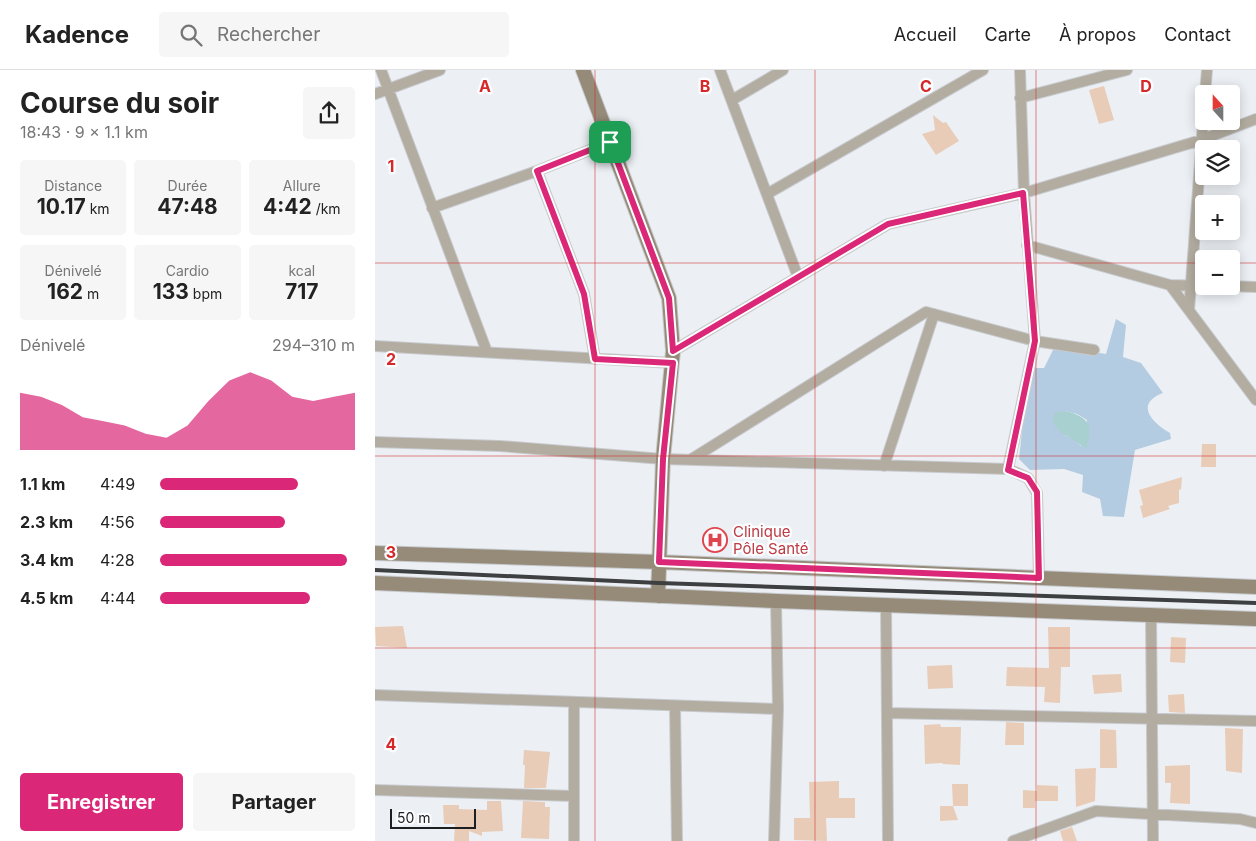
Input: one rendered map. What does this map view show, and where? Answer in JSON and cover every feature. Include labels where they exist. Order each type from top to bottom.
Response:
[{"type":"main road","points":[[583,70],[669,298],[673,357],[663,459],[658,596]]},
{"type":"main road","points":[[375,553],[659,562],[1256,587]]},
{"type":"main road","points":[[375,583],[776,602],[1256,619]]},
{"type":"street","points":[[381,70],[487,352]]},
{"type":"street","points":[[375,94],[440,70]]},
{"type":"street","points":[[720,70],[798,277]]},
{"type":"street","points":[[731,100],[783,70]]},
{"type":"street","points":[[767,194],[983,70]]},
{"type":"street","points":[[1008,470],[1035,341],[1023,193],[1020,70]]},
{"type":"street","points":[[1020,98],[1127,70]]},
{"type":"street","points":[[1206,85],[1207,70]]},
{"type":"street","points":[[1202,130],[1201,140],[1256,120]]},
{"type":"street","points":[[432,208],[537,171],[610,142]]},
{"type":"street","points":[[375,346],[595,359],[673,357],[798,277],[888,224],[1023,193],[1195,142]]},
{"type":"street","points":[[537,171],[584,294],[595,359]]},
{"type":"street","points":[[1189,310],[1198,185]]},
{"type":"street","points":[[1027,245],[1170,285],[1195,286]]},
{"type":"street","points":[[1170,285],[1254,395]]},
{"type":"street","points":[[1240,286],[1256,287]]},
{"type":"street","points":[[689,460],[926,312],[1035,341],[1094,350]]},
{"type":"street","points":[[884,466],[934,314]]},
{"type":"street","points":[[375,442],[500,446],[663,459],[1008,470],[1028,478],[1037,492],[1039,578]]},
{"type":"street","points":[[774,841],[778,709],[776,602]]},
{"type":"street","points":[[885,605],[888,841]]},
{"type":"street","points":[[1151,615],[1153,841]]},
{"type":"street","points":[[375,696],[778,709]]},
{"type":"street","points":[[574,702],[574,841]]},
{"type":"street","points":[[675,707],[677,841]]},
{"type":"street","points":[[887,713],[1256,721]]},
{"type":"street","points":[[375,790],[574,796]]},
{"type":"street","points":[[1013,841],[1096,812],[1240,820],[1256,823]]},
{"type":"shaded area","points":[[1116,319],[1126,325],[1123,357],[1141,363],[1163,393],[1154,397],[1149,402],[1148,408],[1152,419],[1170,433],[1171,439],[1135,450],[1124,517],[1103,516],[1100,499],[1082,492],[1083,475],[1064,469],[1030,470],[1019,459],[1026,394],[1034,368],[1044,368],[1055,346],[1106,354]],"holes":[[[1065,411],[1077,414],[1087,420],[1081,446],[1075,440],[1065,435]]]},
{"type":"shaded area","points":[[1065,411],[1079,416],[1087,423],[1090,433],[1086,448],[1057,429],[1052,419],[1056,412]]},
{"type":"building","points":[[1104,86],[1114,120],[1099,124],[1089,90]]},
{"type":"building","points":[[933,115],[943,123],[946,122],[959,141],[936,155],[922,134],[935,130]]},
{"type":"building","points":[[1202,444],[1216,444],[1216,467],[1201,467]]},
{"type":"building","points":[[1182,477],[1179,503],[1168,506],[1170,509],[1143,518],[1140,506],[1143,505],[1139,490]]},
{"type":"building","points":[[403,626],[407,648],[376,646],[375,627]]},
{"type":"building","points":[[1048,627],[1070,627],[1070,667],[1061,667],[1060,703],[1044,702],[1045,687],[1006,686],[1007,667],[1049,668]]},
{"type":"building","points":[[1171,637],[1186,638],[1185,663],[1170,662]]},
{"type":"building","points":[[952,665],[953,688],[928,689],[927,666]]},
{"type":"building","points":[[1121,674],[1122,692],[1094,694],[1092,675]]},
{"type":"building","points":[[1184,694],[1185,713],[1169,712],[1168,695]]},
{"type":"building","points":[[1006,722],[1024,723],[1024,745],[1005,745]]},
{"type":"building","points":[[940,724],[941,727],[961,727],[960,765],[925,764],[924,725]]},
{"type":"building","points":[[1225,728],[1243,729],[1242,773],[1226,771]]},
{"type":"building","points":[[1100,729],[1116,730],[1117,768],[1100,768]]},
{"type":"building","points":[[524,750],[550,752],[546,788],[524,788]]},
{"type":"building","points":[[1190,765],[1190,804],[1170,803],[1171,783],[1165,783],[1165,766]]},
{"type":"building","points":[[1096,768],[1095,801],[1076,807],[1075,769]]},
{"type":"building","points":[[839,781],[839,798],[855,798],[855,818],[826,818],[827,841],[794,840],[794,818],[810,818],[809,782]]},
{"type":"building","points":[[952,784],[968,784],[968,806],[953,806]]},
{"type":"building","points":[[1037,785],[1058,786],[1058,801],[1035,801],[1035,808],[1023,808],[1023,790],[1037,791]]},
{"type":"building","points":[[487,801],[501,801],[503,831],[482,832],[482,836],[469,831],[469,841],[454,841],[455,824],[444,824],[443,805],[459,805],[459,809],[487,810]]},
{"type":"building","points":[[523,801],[545,802],[545,807],[550,807],[549,839],[521,838]]},
{"type":"building","points":[[940,806],[953,806],[958,820],[940,821]]},
{"type":"building","points":[[1072,827],[1077,841],[1063,841],[1060,831]]},
{"type":"railway","points":[[375,570],[659,583],[1256,603]]},
{"type":"place","name":"Clinique Pôle Santé","points":[[715,540]]},
{"type":"route","points":[[610,142],[669,298],[673,351],[888,224],[1023,193],[1035,341],[1008,470],[1028,478],[1037,492],[1039,578],[659,562],[663,459],[673,363],[595,359],[584,294],[537,171],[610,142]]}]
